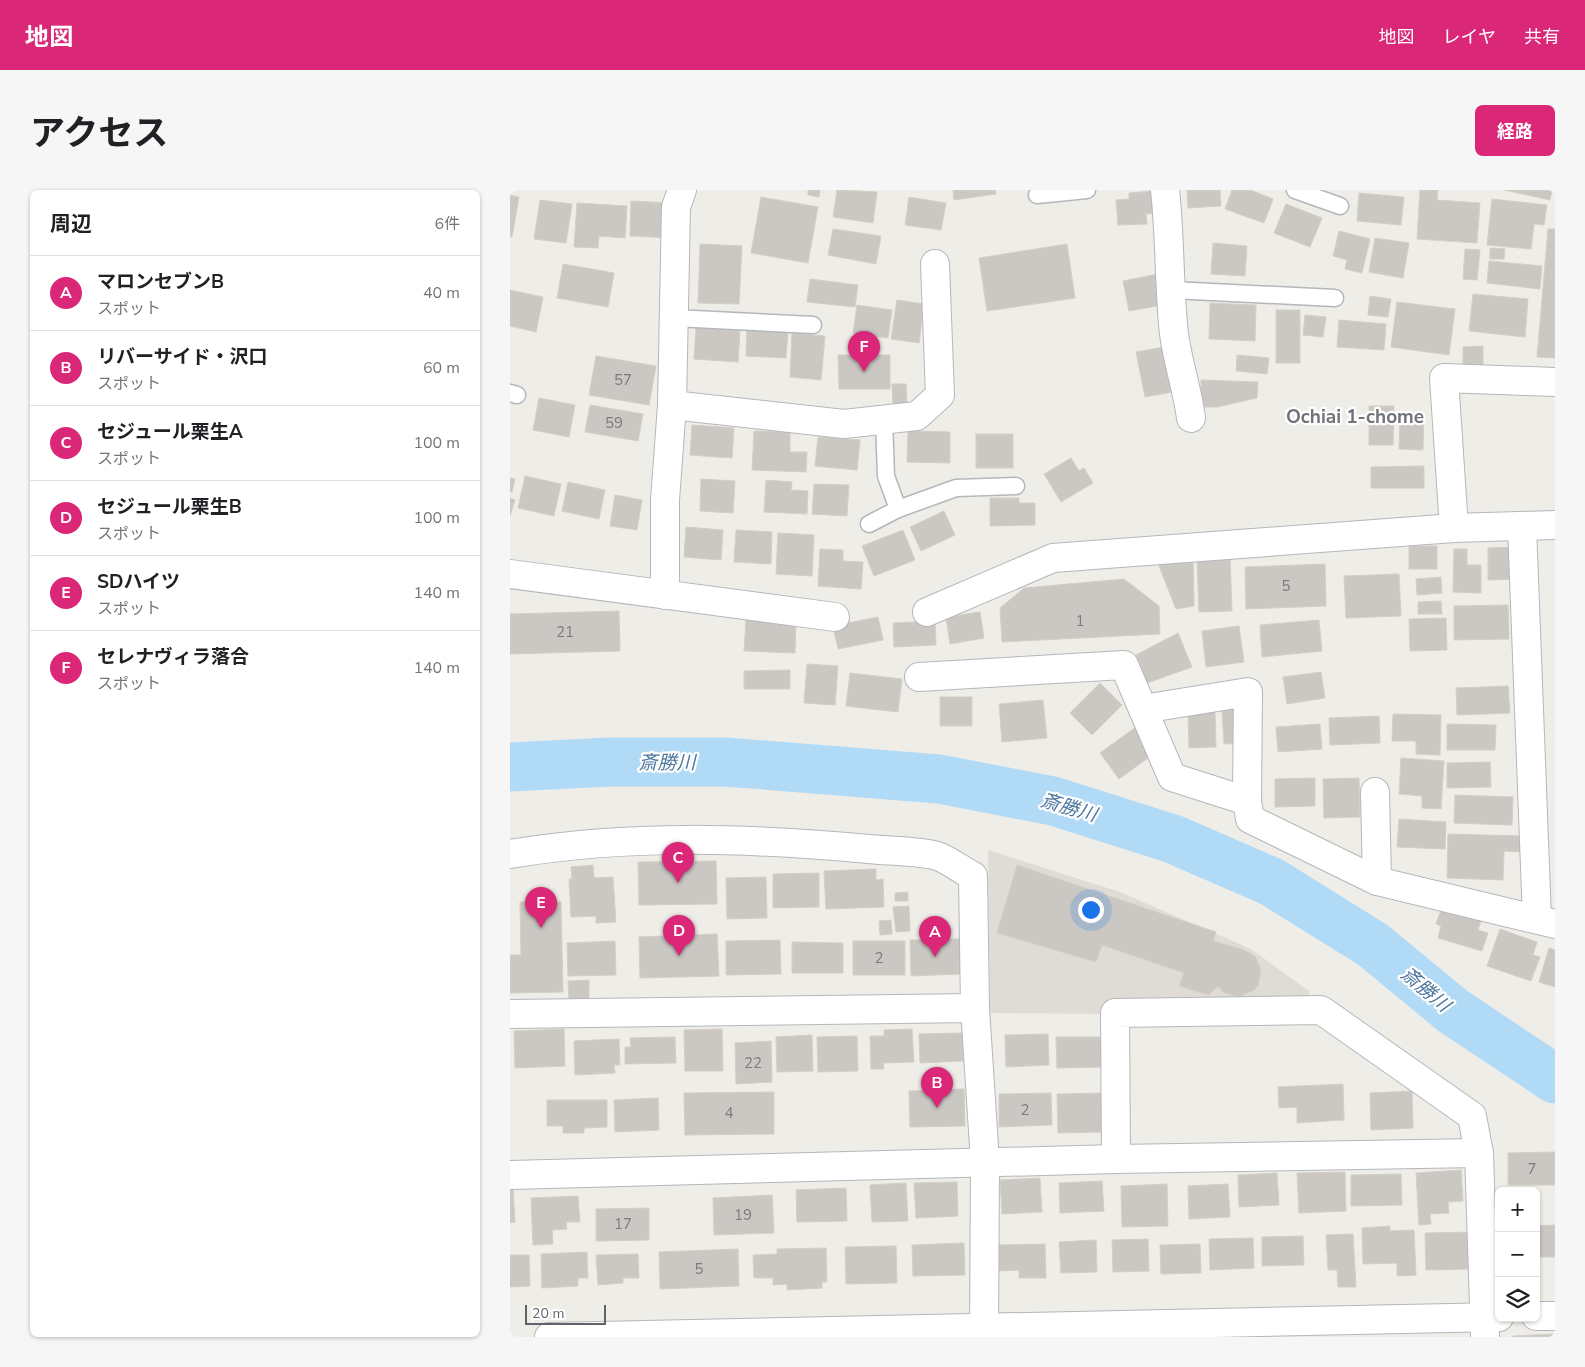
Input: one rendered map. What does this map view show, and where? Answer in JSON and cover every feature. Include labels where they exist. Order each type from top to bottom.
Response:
[{"type":"street","points":[[665,594],[665,500],[672,405],[676,207],[682,190]]},
{"type":"street","points":[[1165,190],[1173,326],[1188,394],[1191,418]]},
{"type":"street","points":[[672,405],[844,424],[917,416],[940,395],[935,264]]},
{"type":"street","points":[[1454,528],[1444,378],[1555,382]]},
{"type":"street","points":[[1143,709],[1248,692],[1247,800],[1250,819],[1378,881],[1546,922],[1522,526]]},
{"type":"street","points":[[927,612],[1053,558],[1454,528],[1555,526]]},
{"type":"street","points":[[510,574],[835,617]]},
{"type":"street","points":[[919,677],[1124,665],[1172,777],[1247,800]]},
{"type":"street","points":[[1375,792],[1378,881]]},
{"type":"street","points":[[510,854],[577,846],[658,840],[799,843],[939,856],[973,876],[975,1008],[985,1162],[984,1332]]},
{"type":"street","points":[[510,1014],[975,1008]]},
{"type":"street","points":[[549,1337],[1490,1324],[1479,1154],[1472,1116],[1321,1010],[1115,1013],[1116,1159]]},
{"type":"street","points":[[510,1174],[1116,1159],[1479,1154]]},
{"type":"street","points":[[1540,1316],[1555,1316]]},
{"type":"lane","points":[[1037,196],[1087,190]]},
{"type":"lane","points":[[1295,190],[1340,206]]},
{"type":"lane","points":[[1172,290],[1336,298]]},
{"type":"lane","points":[[674,318],[813,325]]},
{"type":"lane","points":[[884,420],[886,476],[898,508]]},
{"type":"lane","points":[[869,524],[898,508],[956,488],[1016,486]]},
{"type":"shaded area","points":[[988,850],[1120,892],[1251,949],[1309,991],[1309,998],[1108,1014],[990,1013]]},
{"type":"building","points":[[808,190],[820,190],[819,197],[808,195]]},
{"type":"building","points":[[837,190],[877,192],[873,223],[833,217]]},
{"type":"building","points":[[953,190],[995,190],[996,194],[954,200]]},
{"type":"building","points":[[1187,190],[1220,190],[1221,206],[1188,208]]},
{"type":"building","points":[[1232,190],[1250,190],[1273,199],[1264,223],[1225,209]]},
{"type":"building","points":[[1420,190],[1438,190],[1437,200],[1480,203],[1477,243],[1417,239]]},
{"type":"building","points":[[1504,190],[1552,190],[1550,200]]},
{"type":"building","points":[[1154,191],[1155,213],[1146,214],[1147,224],[1118,225],[1116,200],[1129,199],[1129,193]]},
{"type":"building","points":[[1359,193],[1404,197],[1401,225],[1357,221]]},
{"type":"building","points":[[510,195],[519,197],[512,237],[510,236]]},
{"type":"building","points":[[761,197],[818,207],[808,263],[751,253]]},
{"type":"building","points":[[909,197],[946,203],[941,230],[905,225]]},
{"type":"building","points":[[1492,199],[1547,205],[1544,225],[1534,224],[1531,249],[1487,245]]},
{"type":"building","points":[[540,200],[572,204],[566,243],[534,239]]},
{"type":"building","points":[[631,201],[672,203],[671,238],[630,236]]},
{"type":"building","points":[[577,203],[627,206],[625,238],[599,236],[598,248],[574,247]]},
{"type":"building","points":[[1286,204],[1322,218],[1310,247],[1274,233]]},
{"type":"building","points":[[833,229],[881,236],[876,264],[828,255]]},
{"type":"building","points":[[1548,229],[1555,229],[1555,358],[1537,357]]},
{"type":"building","points":[[1339,231],[1370,239],[1362,273],[1345,269],[1347,260],[1333,256]]},
{"type":"building","points":[[1375,238],[1409,243],[1403,278],[1369,272]]},
{"type":"building","points":[[1213,243],[1247,246],[1245,276],[1211,274]]},
{"type":"building","points":[[700,244],[742,246],[739,304],[698,303]]},
{"type":"building","points":[[1067,244],[1075,298],[987,311],[979,258]]},
{"type":"building","points":[[1490,248],[1505,249],[1504,259],[1490,259]]},
{"type":"building","points":[[1465,249],[1480,250],[1477,280],[1463,279]]},
{"type":"building","points":[[1489,261],[1542,266],[1540,289],[1487,283]]},
{"type":"building","points":[[563,264],[614,273],[608,307],[557,298]]},
{"type":"building","points":[[1163,273],[1168,304],[1129,311],[1123,281]]},
{"type":"building","points":[[810,279],[858,285],[855,307],[807,302]]},
{"type":"building","points":[[510,290],[543,297],[536,332],[510,326]]},
{"type":"building","points":[[1473,294],[1528,299],[1525,337],[1469,331]]},
{"type":"building","points":[[1370,296],[1391,299],[1388,317],[1368,315]]},
{"type":"building","points":[[897,300],[924,304],[919,343],[891,339]]},
{"type":"building","points":[[1397,302],[1455,309],[1449,355],[1391,347]]},
{"type":"building","points":[[1210,303],[1256,305],[1255,341],[1209,339]]},
{"type":"building","points":[[857,305],[892,310],[888,338],[853,333]]},
{"type":"building","points":[[1276,310],[1300,310],[1300,363],[1276,363]]},
{"type":"building","points":[[1305,315],[1326,317],[1323,337],[1303,335]]},
{"type":"building","points":[[1339,320],[1386,324],[1384,350],[1337,347]]},
{"type":"building","points":[[696,328],[740,331],[738,362],[694,359]]},
{"type":"building","points":[[747,328],[788,330],[786,358],[746,356]]},
{"type":"building","points":[[792,333],[825,336],[821,380],[790,377]]},
{"type":"building","points":[[1170,346],[1178,391],[1145,397],[1136,352]]},
{"type":"building","points":[[1483,346],[1483,366],[1463,367],[1463,347]]},
{"type":"building","points":[[838,355],[890,355],[890,389],[839,389]]},
{"type":"building","points":[[1237,355],[1269,358],[1267,374],[1236,371]]},
{"type":"building","points":[[596,356],[656,366],[649,405],[589,395]]},
{"type":"building","points":[[1201,380],[1258,382],[1257,398],[1217,407],[1201,407]]},
{"type":"building","points":[[892,384],[906,384],[907,404],[893,404]]},
{"type":"building","points":[[539,398],[575,405],[569,437],[533,430]]},
{"type":"building","points":[[590,405],[643,414],[638,441],[585,432]]},
{"type":"building","points":[[1369,406],[1394,406],[1393,445],[1369,445]]},
{"type":"building","points":[[1400,413],[1424,414],[1423,450],[1399,449]]},
{"type":"building","points":[[692,425],[734,428],[732,458],[690,455]]},
{"type":"building","points":[[754,431],[790,432],[790,452],[807,452],[806,472],[752,470]]},
{"type":"building","points":[[908,431],[950,432],[950,463],[907,462]]},
{"type":"building","points":[[976,434],[1013,434],[1013,468],[976,468]]},
{"type":"building","points":[[818,437],[860,440],[857,470],[815,466]]},
{"type":"building","points":[[1071,458],[1079,471],[1084,468],[1093,483],[1061,502],[1044,474]]},
{"type":"building","points":[[1424,466],[1424,488],[1371,488],[1371,467]]},
{"type":"building","points":[[525,476],[561,484],[554,516],[518,508]]},
{"type":"building","points":[[510,478],[515,479],[512,492],[510,492]]},
{"type":"building","points":[[701,479],[735,481],[733,513],[700,511]]},
{"type":"building","points":[[766,480],[792,482],[791,490],[808,491],[807,514],[764,512]]},
{"type":"building","points":[[568,482],[605,490],[599,519],[562,511]]},
{"type":"building","points":[[814,484],[849,485],[847,516],[812,514]]},
{"type":"building","points":[[615,495],[642,500],[637,530],[610,526]]},
{"type":"building","points":[[510,498],[515,500],[510,516]]},
{"type":"building","points":[[990,498],[1019,498],[1019,503],[1035,503],[1035,525],[990,526]]},
{"type":"building","points":[[944,511],[955,535],[921,551],[910,527]]},
{"type":"building","points":[[686,527],[723,530],[721,560],[684,557]]},
{"type":"building","points":[[736,530],[772,532],[771,564],[734,562]]},
{"type":"building","points":[[903,530],[915,560],[874,576],[862,546]]},
{"type":"building","points":[[778,533],[814,535],[812,576],[776,574]]},
{"type":"building","points":[[1409,546],[1437,546],[1437,569],[1409,569]]},
{"type":"building","points":[[1516,547],[1516,579],[1488,580],[1488,548]]},
{"type":"building","points":[[820,549],[843,550],[843,561],[863,562],[861,589],[818,586]]},
{"type":"building","points":[[1454,549],[1467,549],[1467,565],[1481,565],[1481,593],[1453,592]]},
{"type":"building","points":[[1193,555],[1194,606],[1176,609],[1157,561]]},
{"type":"building","points":[[1197,556],[1230,556],[1232,611],[1199,612]]},
{"type":"building","points":[[1325,564],[1326,606],[1246,609],[1245,567]]},
{"type":"building","points":[[1399,574],[1401,616],[1346,618],[1344,576]]},
{"type":"building","points":[[1441,577],[1442,593],[1417,595],[1416,579]]},
{"type":"building","points":[[1124,579],[1159,606],[1160,634],[1002,642],[1000,608],[1024,588]]},
{"type":"building","points":[[1441,601],[1442,614],[1418,614],[1418,602]]},
{"type":"building","points":[[1508,605],[1509,639],[1454,640],[1454,606]]},
{"type":"building","points":[[619,611],[620,651],[510,654],[510,614]]},
{"type":"building","points":[[980,612],[984,638],[950,644],[946,617]]},
{"type":"building","points":[[878,617],[883,640],[838,649],[833,626]]},
{"type":"building","points":[[1446,618],[1447,650],[1410,651],[1409,619]]},
{"type":"building","points":[[746,619],[796,621],[795,653],[744,651]]},
{"type":"building","points":[[1319,620],[1322,651],[1262,657],[1260,625]]},
{"type":"building","points":[[935,621],[936,645],[894,647],[893,623]]},
{"type":"building","points":[[1239,626],[1244,662],[1206,667],[1202,631]]},
{"type":"building","points":[[1178,633],[1192,667],[1147,683],[1136,655]]},
{"type":"building","points":[[807,664],[838,666],[835,705],[804,703]]},
{"type":"building","points":[[790,670],[790,689],[744,689],[744,671]]},
{"type":"building","points":[[1321,672],[1325,698],[1287,704],[1283,677]]},
{"type":"building","points":[[850,673],[902,679],[898,712],[846,706]]},
{"type":"building","points":[[1100,683],[1122,705],[1092,735],[1070,713]]},
{"type":"building","points":[[1508,686],[1510,713],[1457,715],[1456,688]]},
{"type":"building","points":[[940,697],[972,697],[972,726],[940,726]]},
{"type":"building","points":[[1043,700],[1047,738],[1002,742],[999,704]]},
{"type":"building","points":[[1240,708],[1242,743],[1224,744],[1222,709]]},
{"type":"building","points":[[1215,712],[1216,747],[1189,748],[1188,714]]},
{"type":"building","points":[[1393,714],[1441,715],[1440,755],[1416,754],[1416,741],[1392,741]]},
{"type":"building","points":[[1379,716],[1380,743],[1330,745],[1329,718]]},
{"type":"building","points":[[1320,724],[1322,749],[1278,752],[1276,727]]},
{"type":"building","points":[[1447,724],[1496,725],[1495,750],[1447,750]]},
{"type":"building","points":[[1136,727],[1155,753],[1119,779],[1100,753]]},
{"type":"building","points":[[1401,758],[1444,761],[1441,809],[1422,808],[1422,796],[1399,794]]},
{"type":"building","points":[[1490,762],[1491,787],[1447,788],[1447,763]]},
{"type":"building","points":[[1315,778],[1315,806],[1275,807],[1275,779]]},
{"type":"building","points":[[1359,778],[1360,817],[1324,818],[1323,779]]},
{"type":"building","points":[[1455,795],[1513,797],[1512,825],[1454,823]]},
{"type":"building","points":[[1399,819],[1446,822],[1445,849],[1397,847]]},
{"type":"building","points":[[1448,834],[1523,836],[1522,852],[1504,851],[1503,880],[1447,878]]},
{"type":"building","points":[[716,861],[717,904],[639,905],[638,862]]},
{"type":"building","points":[[593,865],[594,878],[613,877],[616,922],[596,923],[596,916],[571,917],[569,879],[572,879],[571,867]]},
{"type":"building","points":[[1017,865],[1216,932],[1213,941],[1242,949],[1255,956],[1261,970],[1258,985],[1254,990],[1239,997],[1223,992],[1218,986],[1209,995],[1179,986],[1184,973],[1102,945],[1096,962],[997,933]]},
{"type":"building","points":[[876,869],[876,880],[883,879],[884,907],[826,909],[824,871]]},
{"type":"building","points":[[819,873],[819,907],[773,908],[773,874]]},
{"type":"building","points":[[766,877],[767,918],[727,919],[726,878]]},
{"type":"building","points":[[908,892],[908,901],[895,901],[895,893]]},
{"type":"building","points":[[520,902],[561,902],[563,992],[510,993],[510,955],[521,955]]},
{"type":"building","points":[[909,906],[910,931],[896,932],[893,907]]},
{"type":"building","points":[[1441,910],[1483,915],[1478,930],[1488,933],[1482,951],[1438,938],[1441,926],[1436,924]]},
{"type":"building","points":[[891,920],[892,934],[880,935],[879,921]]},
{"type":"building","points":[[1500,929],[1537,942],[1533,955],[1540,957],[1531,981],[1487,966]]},
{"type":"building","points":[[717,934],[719,976],[640,978],[639,937]]},
{"type":"building","points":[[960,939],[961,974],[911,976],[910,940]]},
{"type":"building","points":[[780,940],[781,974],[726,975],[726,941]]},
{"type":"building","points":[[615,941],[616,975],[568,976],[567,943]]},
{"type":"building","points":[[853,941],[905,941],[905,975],[853,975]]},
{"type":"building","points":[[792,942],[843,943],[843,973],[792,973]]},
{"type":"building","points":[[1549,948],[1555,950],[1555,987],[1539,982]]},
{"type":"building","points":[[589,980],[589,1003],[569,1004],[568,981]]},
{"type":"building","points":[[564,1029],[565,1066],[515,1068],[514,1031]]},
{"type":"building","points":[[722,1029],[723,1071],[685,1071],[684,1030]]},
{"type":"building","points":[[912,1029],[914,1062],[883,1063],[884,1069],[871,1069],[870,1036],[884,1036],[884,1030]]},
{"type":"building","points":[[962,1033],[963,1061],[920,1063],[919,1034]]},
{"type":"building","points":[[1048,1034],[1049,1065],[1006,1067],[1005,1035]]},
{"type":"building","points":[[812,1035],[813,1071],[777,1072],[776,1037]]},
{"type":"building","points":[[857,1036],[858,1071],[818,1072],[817,1037]]},
{"type":"building","points":[[675,1037],[676,1063],[625,1064],[625,1047],[631,1047],[630,1038]]},
{"type":"building","points":[[1056,1037],[1104,1037],[1104,1067],[1057,1068]]},
{"type":"building","points":[[619,1039],[620,1065],[614,1065],[615,1073],[575,1075],[574,1041]]},
{"type":"building","points":[[771,1041],[772,1082],[736,1084],[735,1043]]},
{"type":"building","points":[[1343,1084],[1344,1120],[1297,1123],[1297,1107],[1279,1108],[1278,1087]]},
{"type":"building","points":[[964,1089],[965,1126],[910,1127],[909,1091]]},
{"type":"building","points":[[1412,1091],[1413,1128],[1371,1130],[1370,1093]]},
{"type":"building","points":[[774,1092],[774,1134],[685,1135],[684,1093]]},
{"type":"building","points":[[1051,1093],[1052,1125],[999,1127],[999,1094]]},
{"type":"building","points":[[1104,1093],[1105,1132],[1058,1133],[1057,1094]]},
{"type":"building","points":[[658,1098],[659,1130],[615,1132],[614,1100]]},
{"type":"building","points":[[547,1100],[607,1100],[607,1127],[584,1128],[584,1133],[563,1133],[563,1126],[547,1126]]},
{"type":"building","points":[[1555,1152],[1555,1185],[1508,1185],[1508,1153]]},
{"type":"building","points":[[1461,1170],[1463,1201],[1448,1202],[1449,1213],[1430,1214],[1431,1224],[1419,1225],[1416,1173]]},
{"type":"building","points":[[1345,1172],[1346,1211],[1299,1213],[1297,1173]]},
{"type":"building","points":[[1277,1173],[1279,1205],[1239,1207],[1238,1175]]},
{"type":"building","points":[[1401,1174],[1402,1205],[1351,1206],[1351,1175]]},
{"type":"building","points":[[1040,1178],[1042,1212],[1002,1214],[1000,1180]]},
{"type":"building","points":[[1102,1181],[1104,1211],[1060,1213],[1059,1183]]},
{"type":"building","points":[[957,1182],[958,1216],[916,1218],[914,1183]]},
{"type":"building","points":[[906,1183],[908,1221],[872,1222],[870,1185]]},
{"type":"building","points":[[1167,1184],[1168,1226],[1122,1227],[1121,1186]]},
{"type":"building","points":[[1228,1184],[1230,1217],[1189,1219],[1188,1186]]},
{"type":"building","points":[[513,1188],[515,1222],[510,1223],[510,1189]]},
{"type":"building","points":[[846,1188],[847,1221],[797,1222],[796,1190]]},
{"type":"building","points":[[772,1195],[774,1233],[714,1235],[713,1198]]},
{"type":"building","points":[[578,1196],[580,1222],[566,1222],[567,1229],[552,1230],[553,1244],[533,1245],[531,1198]]},
{"type":"building","points":[[649,1208],[649,1240],[596,1241],[596,1209]]},
{"type":"building","points":[[1555,1225],[1555,1257],[1540,1257],[1540,1226]]},
{"type":"building","points":[[1390,1226],[1390,1231],[1414,1230],[1416,1275],[1397,1276],[1397,1263],[1363,1264],[1362,1228]]},
{"type":"building","points":[[1474,1232],[1475,1269],[1426,1270],[1425,1233]]},
{"type":"building","points":[[1353,1234],[1356,1287],[1338,1287],[1337,1270],[1328,1270],[1326,1235]]},
{"type":"building","points":[[1303,1236],[1304,1265],[1262,1266],[1262,1237]]},
{"type":"building","points":[[1253,1238],[1254,1268],[1210,1270],[1209,1239]]},
{"type":"building","points":[[1148,1239],[1149,1271],[1113,1272],[1112,1240]]},
{"type":"building","points":[[1096,1240],[1097,1272],[1061,1273],[1059,1242]]},
{"type":"building","points":[[964,1243],[965,1275],[913,1276],[912,1245]]},
{"type":"building","points":[[1045,1244],[1046,1278],[1019,1278],[1019,1270],[998,1271],[998,1245]]},
{"type":"building","points":[[1200,1244],[1201,1273],[1161,1274],[1160,1245]]},
{"type":"building","points":[[896,1246],[897,1283],[846,1284],[845,1247]]},
{"type":"building","points":[[826,1248],[827,1282],[822,1282],[822,1288],[787,1290],[787,1284],[773,1285],[773,1278],[754,1278],[753,1255],[777,1254],[777,1249]]},
{"type":"building","points":[[738,1249],[739,1286],[660,1289],[659,1252]]},
{"type":"building","points":[[587,1252],[588,1278],[578,1278],[578,1286],[542,1288],[541,1254]]},
{"type":"building","points":[[638,1254],[639,1278],[623,1278],[623,1283],[598,1285],[596,1255]]},
{"type":"building","points":[[510,1255],[529,1255],[530,1286],[510,1287]]},
{"type":"building","points":[[1555,1334],[1555,1337],[1513,1337],[1513,1336]]},
{"type":"waterway","name":"斎勝川","points":[[510,767],[610,762],[726,762],[939,779],[1053,801],[1173,839],[1272,882],[1373,945],[1453,1011],[1555,1079]]},
{"type":"place","name":"セレナヴィラ落合","points":[[864,372]]},
{"type":"place","name":"セジュール栗生A","points":[[678,883]]},
{"type":"place","name":"SDハイツ","points":[[541,928]]},
{"type":"place","name":"セジュール栗生B","points":[[679,956]]},
{"type":"place","name":"マロンセブンB","points":[[935,957]]},
{"type":"place","name":"リバーサイド・沢口","points":[[937,1108]]},
{"type":"district","name":"Ochiai 1-chome","points":[[1355,416]]}]
